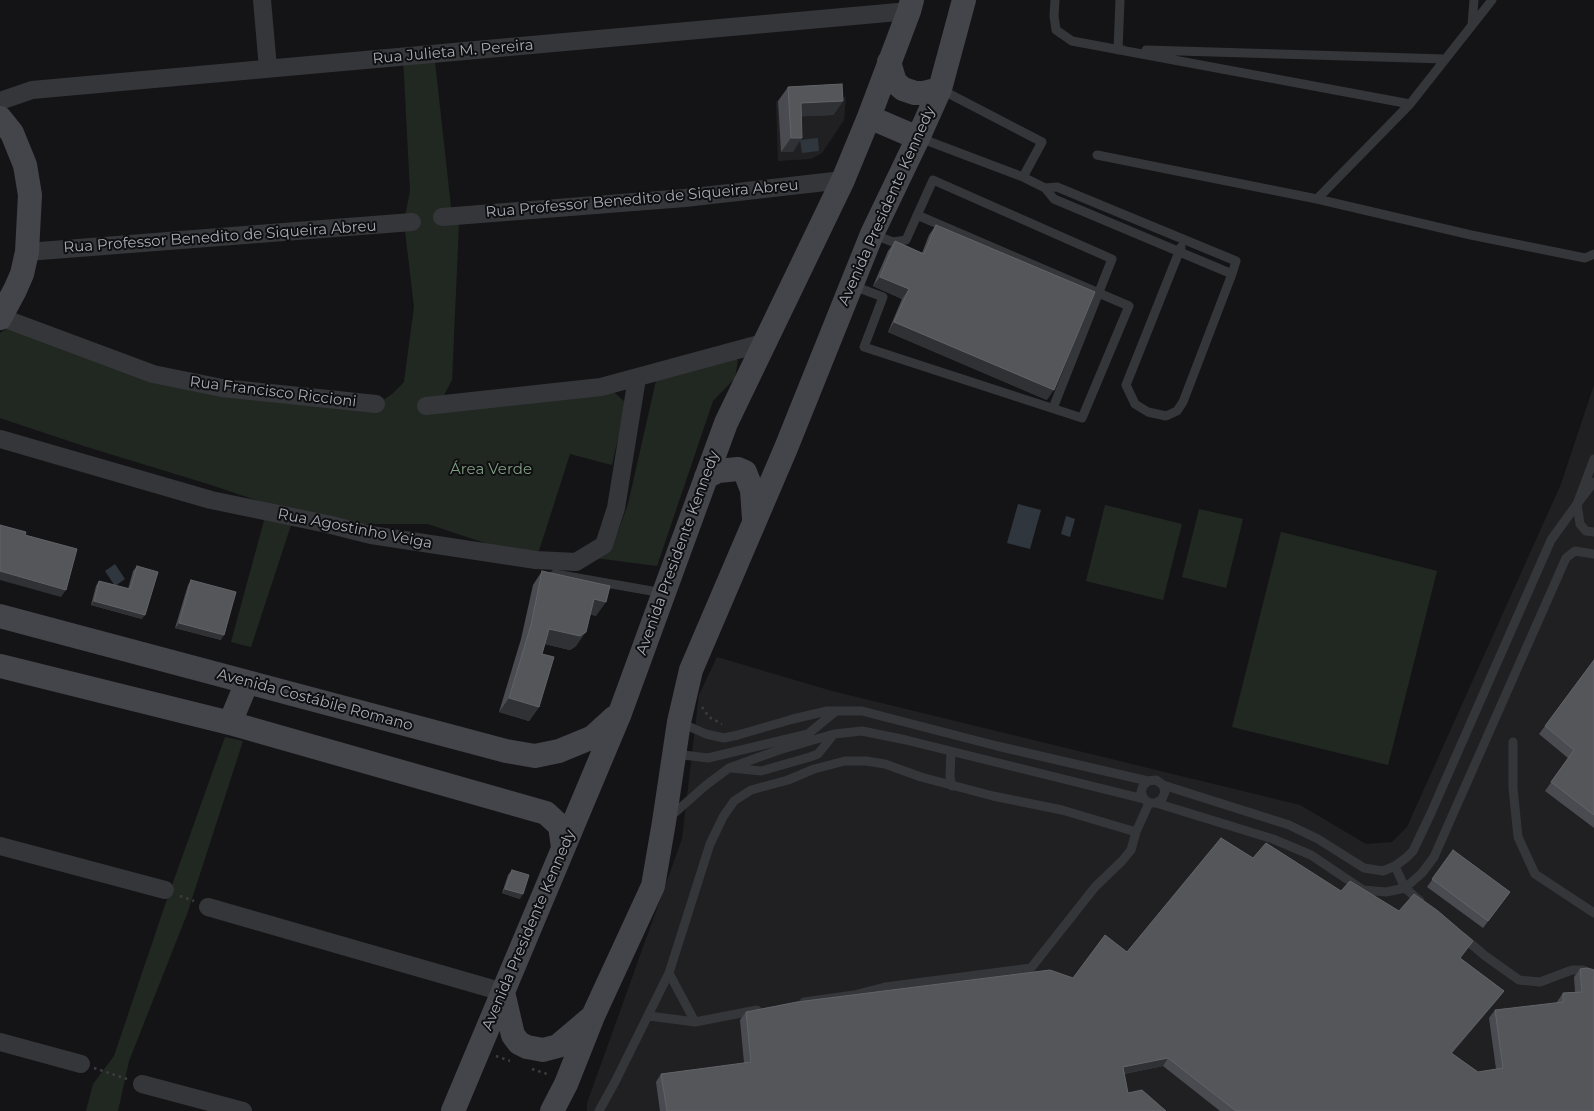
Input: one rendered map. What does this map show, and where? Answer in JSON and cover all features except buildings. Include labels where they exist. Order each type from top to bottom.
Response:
[{"type":"main road","name":"Avenida Presidente Kennedy","points":[[555,1108],[593,1016],[653,886],[679,722],[691,670],[755,524],[850,285],[940,89],[964,0]]},
{"type":"main road","name":"Avenida Presidente Kennedy","points":[[452,1111],[620,713],[726,423],[843,180],[869,117],[910,6]]},
{"type":"main road","points":[[889,62],[895,82],[904,89],[915,93],[940,89]]},
{"type":"main road","points":[[869,117],[918,138]]},
{"type":"main road","points":[[0,118],[12,133],[25,165],[30,194],[28,252],[22,274],[0,317]]},
{"type":"main road","points":[[706,477],[718,470],[738,469],[745,472],[752,490],[755,524]]},
{"type":"main road","name":"Avenida Costábile Romano","points":[[0,616],[506,751],[535,756],[559,751],[593,737],[620,713]]},
{"type":"main road","points":[[0,666],[230,723],[546,813],[560,826],[563,847]]},
{"type":"main road","points":[[230,723],[247,682]]},
{"type":"main road","points":[[503,992],[513,1035],[519,1043],[527,1047],[543,1050],[558,1046],[593,1016]]},
{"type":"street","points":[[262,0],[268,68]]},
{"type":"street","name":"Rua Julieta M. Pereira","points":[[0,102],[32,90],[910,6]]},
{"type":"street","name":"Rua Professor Benedito de Siqueira Abreu","points":[[442,217],[685,198],[843,180]]},
{"type":"street","name":"Rua Professor Benedito de Siqueira Abreu","points":[[28,252],[412,222]]},
{"type":"street","name":"Rua Francisco Riccioni","points":[[0,317],[153,374],[222,388],[376,404]]},
{"type":"street","points":[[426,406],[601,388],[763,343]]},
{"type":"street","name":"Rua Agostinho Veiga","points":[[0,439],[211,500],[371,535],[536,560],[576,562],[604,545],[616,508],[638,378]]},
{"type":"street","points":[[0,846],[165,890]]},
{"type":"street","points":[[208,907],[503,992]]},
{"type":"street","points":[[0,1042],[81,1064]]},
{"type":"street","points":[[142,1084],[243,1111]]},
{"type":"lane","points":[[1055,0],[1054,16],[1056,30],[1072,41],[1410,104]]},
{"type":"lane","points":[[1118,50],[1120,0]]},
{"type":"lane","points":[[1472,25],[1474,0]]},
{"type":"lane","points":[[1317,200],[1410,104],[1492,0]]},
{"type":"lane","points":[[1118,50],[1445,59]]},
{"type":"lane","points":[[940,89],[1042,142],[1023,177]]},
{"type":"lane","points":[[918,138],[1023,177],[1045,188],[1054,199],[1232,274]]},
{"type":"lane","points":[[1097,155],[1585,258],[1594,254]]},
{"type":"lane","points":[[872,234],[893,242],[906,240],[933,180],[1112,259],[1053,408]]},
{"type":"lane","points":[[1045,188],[1057,187],[1236,261],[1183,402],[1177,411],[1166,416],[1148,412],[1135,404],[1126,385],[1184,240]]},
{"type":"lane","points":[[850,285],[883,297],[864,347],[1082,418],[1129,306],[917,215]]},
{"type":"lane","points":[[1594,459],[1577,504],[1580,524],[1586,531],[1594,532]]},
{"type":"lane","points":[[679,722],[706,734],[724,738],[793,718],[827,711],[862,711],[996,746],[1148,781],[1156,780],[1163,785],[1288,825],[1318,839],[1364,868],[1383,871],[1395,866],[1413,852],[1551,540],[1594,482]]},
{"type":"lane","points":[[664,822],[728,768],[834,734],[862,731],[906,740],[1150,802],[1273,839],[1311,855],[1363,890],[1386,892],[1405,888],[1422,873],[1434,857],[1566,558],[1575,551],[1594,554]]},
{"type":"lane","points":[[550,574],[663,593]]},
{"type":"lane","points":[[674,754],[708,758],[808,734],[836,711]]},
{"type":"lane","points":[[728,768],[761,771],[810,757],[818,754],[834,734]]},
{"type":"lane","points":[[1513,742],[1513,788],[1518,838],[1535,874],[1594,914]]},
{"type":"lane","points":[[951,752],[950,777],[952,786]]},
{"type":"lane","points":[[599,1111],[669,973],[710,844],[723,817],[734,801],[742,794],[756,788],[788,780],[814,769],[845,761],[866,760],[884,764],[921,778],[993,796],[1062,810],[1136,832]]},
{"type":"lane","points":[[1148,781],[1143,786],[1141,792],[1150,802]]},
{"type":"lane","points":[[1150,802],[1162,799],[1165,792],[1163,785]]},
{"type":"lane","points":[[794,1003],[854,995],[885,987],[1031,968],[1095,887],[1131,850],[1136,832],[1150,802]]},
{"type":"lane","points":[[1395,866],[1405,888],[1426,906]]},
{"type":"lane","points":[[1454,930],[1484,955],[1519,980],[1540,982],[1572,970],[1590,971],[1594,974]]},
{"type":"lane","points":[[669,973],[695,1022]]},
{"type":"lane","points":[[648,1016],[695,1022],[770,1008]]},
{"type":"path","points":[[702,704],[709,717],[723,725],[736,725],[738,735]]},
{"type":"path","points":[[165,890],[208,907]]},
{"type":"path","points":[[81,1064],[142,1084]]},
{"type":"shaded area","points":[[846,97],[844,120],[822,153],[811,159],[778,161],[776,101]]},
{"type":"shaded area","points":[[818,138],[819,151],[802,153],[800,140]]},
{"type":"shaded area","points":[[1594,385],[1594,1111],[587,1111],[587,1103],[682,839],[699,695],[717,657],[832,691],[1300,805],[1366,844],[1392,842],[1407,827],[1561,484]]},
{"type":"shaded area","points":[[1018,504],[1041,510],[1030,549],[1007,543]]},
{"type":"shaded area","points":[[1066,516],[1075,519],[1070,537],[1061,534]]},
{"type":"shaded area","points":[[115,564],[125,579],[115,586],[105,571]]},
{"type":"green space","name":"Área Verde","points":[[434,53],[452,216],[459,223],[452,380],[437,408],[608,387],[626,403],[612,465],[570,454],[536,560],[428,524],[327,524],[0,418],[0,333],[8,328],[140,369],[376,405],[392,394],[404,382],[414,307],[404,222],[410,191],[403,56]]},
{"type":"green space","points":[[728,352],[738,360],[735,378],[713,401],[657,566],[595,558],[606,550],[617,534],[628,504],[658,372]]},
{"type":"green space","points":[[1105,505],[1182,524],[1163,600],[1086,581]]},
{"type":"green space","points":[[1199,509],[1243,519],[1226,588],[1182,577]]},
{"type":"green space","points":[[265,517],[292,522],[251,647],[231,642]]},
{"type":"green space","points":[[1281,532],[1437,571],[1388,765],[1232,727]]},
{"type":"green space","points":[[225,737],[243,741],[187,914],[129,1061],[118,1111],[86,1111],[93,1084],[114,1056]]}]
